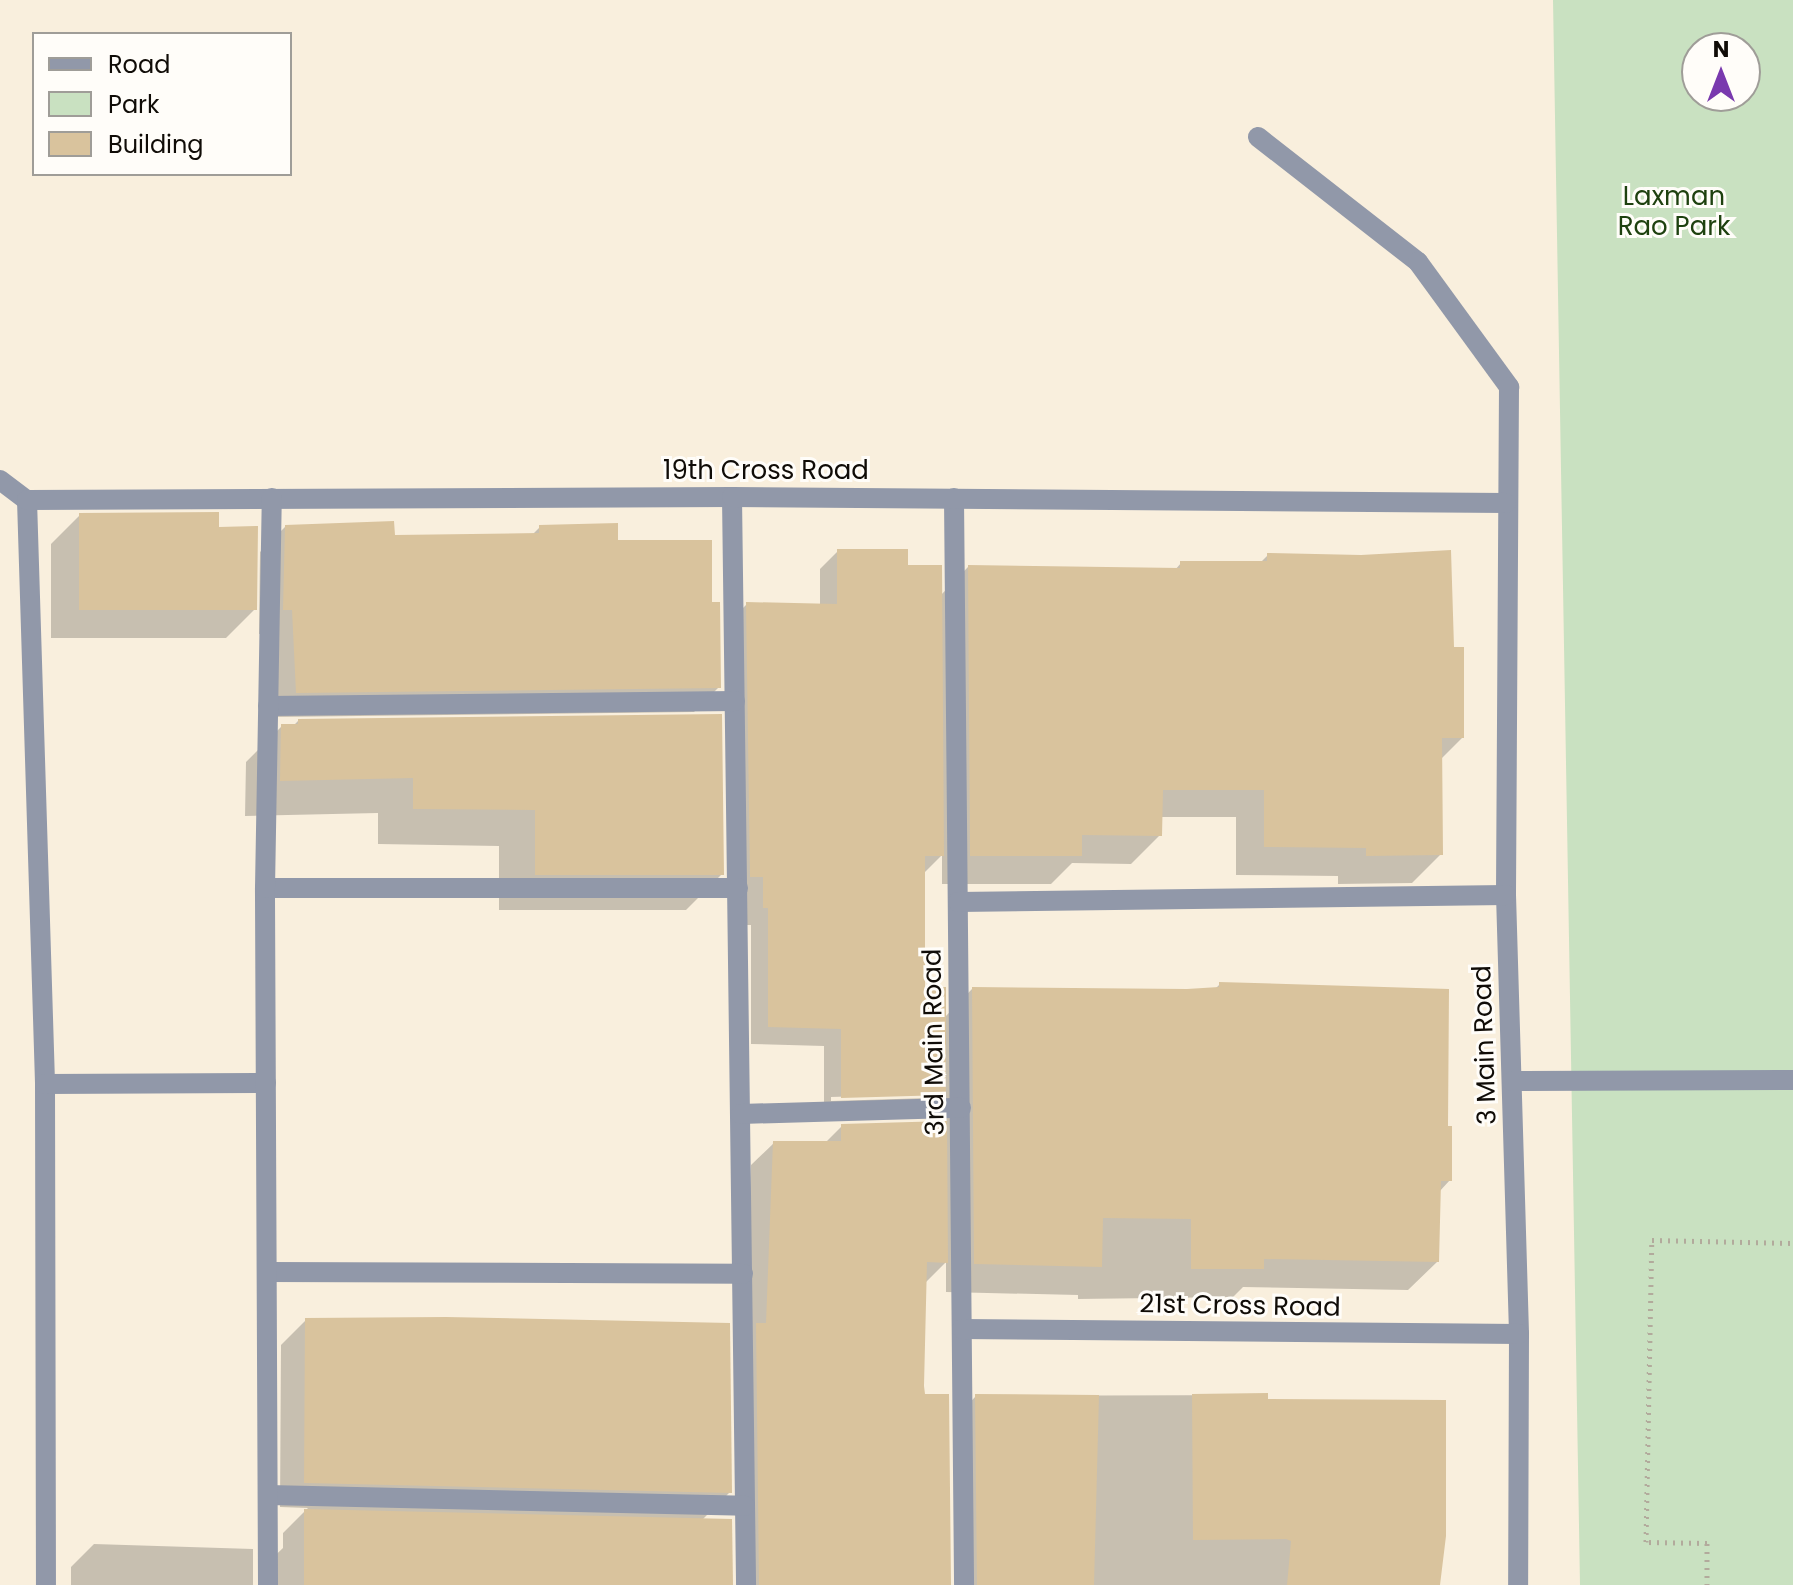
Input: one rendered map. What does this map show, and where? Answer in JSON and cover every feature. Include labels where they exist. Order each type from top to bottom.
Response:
[{"type":"street","name":"3 Main Road","points":[[1258,137],[1418,262],[1509,387],[1506,895],[1519,1334],[1518,1585]]},
{"type":"street","points":[[0,480],[27,500],[45,1084],[46,1585]]},
{"type":"street","name":"19th Cross Road","points":[[27,500],[732,497],[1506,503]]},
{"type":"street","points":[[732,497],[746,1585]]},
{"type":"street","points":[[268,1585],[265,888],[272,498]]},
{"type":"street","name":"3rd Main Road","points":[[954,498],[964,1585]]},
{"type":"street","points":[[268,706],[735,701]]},
{"type":"street","points":[[265,888],[738,888]]},
{"type":"street","points":[[958,902],[1506,895]]},
{"type":"street","points":[[1512,1081],[1793,1080]]},
{"type":"street","points":[[45,1084],[266,1083]]},
{"type":"street","points":[[741,1114],[961,1108]]},
{"type":"street","points":[[267,1272],[743,1274]]},
{"type":"street","name":"21st Cross Road","points":[[962,1329],[1519,1334]]},
{"type":"street","points":[[268,1495],[745,1506]]},
{"type":"path","points":[[1707,1585],[1707,1543],[1646,1542],[1652,1240],[1793,1243]]},
{"type":"green space","name":"Laxman Rao Park","points":[[1553,0],[1793,0],[1793,1585],[1580,1585]]},
{"type":"building","points":[[219,512],[219,527],[258,526],[257,610],[79,610],[79,513]]},
{"type":"building","points":[[394,521],[395,535],[539,533],[539,525],[618,523],[618,540],[712,540],[712,602],[720,602],[721,688],[296,693],[292,610],[283,610],[285,525]]},
{"type":"building","points":[[837,549],[908,549],[908,565],[942,565],[944,856],[925,856],[925,987],[946,987],[946,1095],[841,1098],[841,1029],[768,1027],[768,908],[763,908],[763,877],[750,877],[746,602],[837,604]]},
{"type":"building","points":[[1451,550],[1454,647],[1464,647],[1464,738],[1442,738],[1443,855],[1366,856],[1366,848],[1264,847],[1264,790],[1163,790],[1162,836],[1082,835],[1082,856],[970,856],[968,565],[1180,568],[1180,561],[1267,561],[1267,553],[1361,555]]},
{"type":"building","points":[[722,714],[724,875],[535,875],[535,810],[413,809],[413,778],[280,781],[281,724],[298,724],[298,719]]},
{"type":"building","points":[[1219,982],[1449,989],[1448,1126],[1452,1126],[1452,1181],[1441,1181],[1439,1262],[1264,1259],[1264,1269],[1191,1269],[1191,1219],[1103,1218],[1102,1267],[974,1264],[972,987],[1187,989],[1219,987]]},
{"type":"building","points":[[947,1121],[948,1263],[927,1262],[924,1386],[925,1394],[949,1394],[951,1585],[759,1585],[756,1323],[766,1323],[773,1141],[841,1141],[841,1124]]},
{"type":"building","points":[[446,1317],[730,1323],[732,1493],[304,1483],[305,1318]]},
{"type":"building","points":[[1268,1393],[1268,1399],[1446,1400],[1446,1536],[1440,1585],[1287,1585],[1291,1541],[1193,1540],[1192,1394]]},
{"type":"building","points":[[975,1394],[1099,1395],[1094,1585],[977,1585]]},
{"type":"building","points":[[304,1509],[732,1519],[733,1585],[304,1585]]}]
